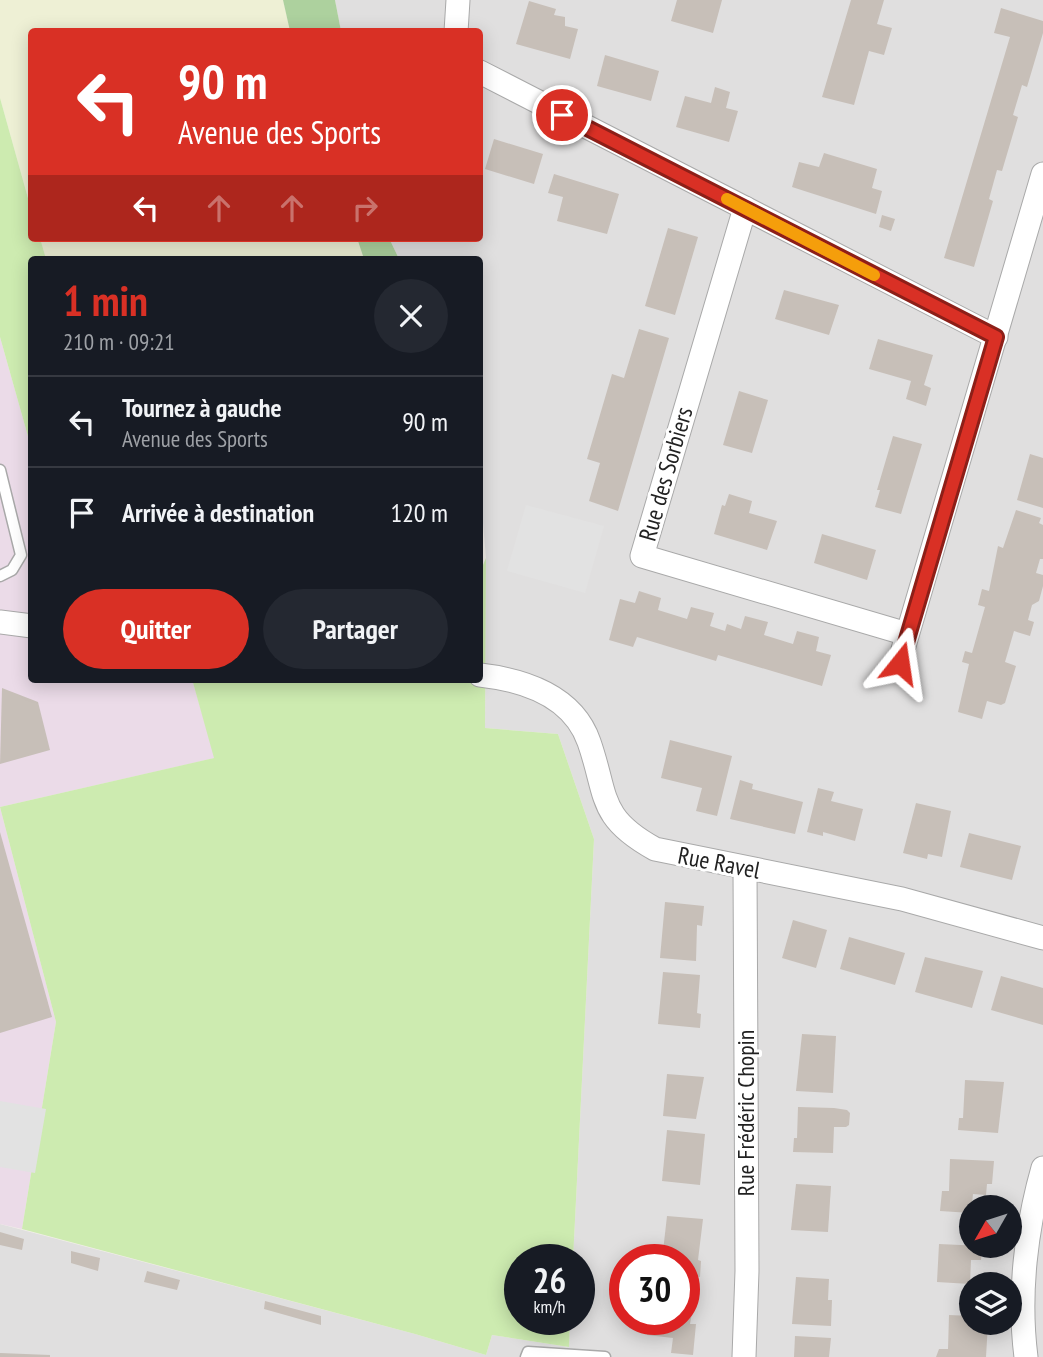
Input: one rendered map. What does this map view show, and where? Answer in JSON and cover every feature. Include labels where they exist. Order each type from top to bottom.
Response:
[{"type":"street","points":[[456,28],[458,0]]},
{"type":"street","points":[[483,74],[996,337]]},
{"type":"street","points":[[900,663],[1043,174]]},
{"type":"street","name":"Rue des Sorbiers","points":[[745,208],[642,556],[908,634]]},
{"type":"street","points":[[0,622],[28,626]]},
{"type":"street","name":"Rue Ravel","points":[[483,676],[526,683],[540,689],[565,707],[584,730],[602,794],[609,809],[628,832],[639,840],[671,854],[902,899],[1043,939]]},
{"type":"street","name":"Rue Frédéric Chopin","points":[[744,1357],[747,1270],[745,869]]},
{"type":"street","points":[[1026,1357],[1023,1326],[1027,1252],[1043,1168]]},
{"type":"lane","points":[[0,470],[21,555],[12,570],[0,576]]},
{"type":"lane","points":[[527,1357],[528,1352],[605,1357]]},
{"type":"shaded area","points":[[335,0],[1043,0],[1043,1357],[0,1357],[0,1224],[486,1355],[492,1335],[569,1347],[569,1335],[595,1335],[595,1244],[574,1244],[594,839],[558,734],[485,728],[483,256],[398,256],[391,242],[483,242],[483,28],[340,28]]},
{"type":"shaded area","points":[[0,337],[28,436],[28,683],[193,683],[215,758],[0,807]]},
{"type":"shaded area","points":[[526,505],[604,526],[585,593],[507,571]]},
{"type":"shaded area","points":[[0,807],[56,1022],[22,1229],[0,1224]]},
{"type":"shaded area","points":[[0,1101],[46,1109],[35,1173],[0,1167]]},
{"type":"green space","points":[[0,0],[283,0],[289,28],[28,28],[28,198],[0,98]]},
{"type":"green space","points":[[283,0],[335,0],[340,28],[289,28]]},
{"type":"green space","points":[[0,98],[28,198],[28,242],[41,242],[45,256],[28,256],[28,436],[0,337]]},
{"type":"green space","points":[[41,242],[358,242],[363,256],[45,256]]},
{"type":"green space","points":[[358,242],[391,242],[398,256],[363,256]]},
{"type":"green space","points":[[486,558],[485,728],[558,734],[594,839],[574,1244],[504,1244],[504,1335],[569,1335],[569,1347],[492,1335],[486,1355],[22,1229],[56,1022],[0,807],[214,758],[193,683],[483,683],[483,565]]},
{"type":"building","points":[[677,0],[722,0],[713,33],[671,21]]},
{"type":"building","points":[[851,0],[884,0],[877,24],[892,28],[884,55],[869,51],[854,105],[822,97]]},
{"type":"building","points":[[529,1],[556,9],[554,15],[565,17],[565,26],[578,29],[570,59],[516,44]]},
{"type":"building","points":[[1001,8],[1043,21],[1043,33],[1027,87],[1022,85],[1013,115],[1018,117],[1002,171],[997,170],[989,199],[993,201],[974,267],[944,258],[1010,37],[994,33]]},
{"type":"building","points":[[605,55],[659,71],[651,101],[597,86]]},
{"type":"building","points":[[715,87],[730,92],[726,108],[738,111],[729,142],[676,127],[685,96],[711,103]]},
{"type":"building","points":[[494,139],[543,154],[534,184],[485,169]]},
{"type":"building","points":[[824,153],[877,169],[872,188],[882,191],[876,214],[792,187],[799,162],[819,167]]},
{"type":"building","points":[[554,174],[619,194],[607,234],[557,221],[563,197],[548,193]]},
{"type":"building","points":[[882,215],[895,219],[891,231],[879,227]]},
{"type":"building","points":[[668,228],[698,237],[675,315],[645,306]]},
{"type":"building","points":[[784,290],[839,305],[829,335],[775,319]]},
{"type":"building","points":[[639,329],[669,338],[618,511],[589,501],[600,463],[587,459],[612,374],[624,378]]},
{"type":"building","points":[[878,339],[933,355],[924,385],[931,388],[926,406],[906,399],[911,381],[869,369]]},
{"type":"building","points":[[739,391],[768,400],[752,453],[723,445]]},
{"type":"building","points":[[893,436],[922,444],[901,514],[875,507],[880,490],[877,490]]},
{"type":"building","points":[[1030,454],[1043,458],[1043,508],[1017,500]]},
{"type":"building","points":[[729,494],[752,501],[749,513],[777,521],[767,550],[714,534],[722,505],[725,506]]},
{"type":"building","points":[[1016,510],[1041,518],[1039,523],[1043,525],[1043,559],[1040,559],[1036,573],[1043,575],[1043,586],[1039,601],[1032,605],[1028,620],[1034,622],[1030,636],[1014,631],[1005,662],[1016,666],[1005,703],[1001,705],[987,701],[982,719],[958,712],[969,664],[962,662],[965,651],[972,653],[985,607],[978,605],[982,589],[989,591],[998,546],[1003,548]]},
{"type":"building","points":[[822,534],[876,550],[867,580],[814,563]]},
{"type":"building","points":[[639,591],[661,598],[658,610],[687,619],[691,607],[714,613],[710,626],[725,631],[727,624],[741,629],[745,616],[768,622],[764,635],[793,644],[797,631],[819,637],[816,651],[831,655],[822,686],[718,655],[716,661],[637,637],[633,647],[609,640],[620,599],[635,603]]},
{"type":"building","points":[[2,688],[38,702],[50,750],[0,764]]},
{"type":"building","points":[[670,740],[732,756],[717,816],[696,811],[702,788],[661,778]]},
{"type":"building","points":[[740,780],[753,784],[752,789],[803,802],[795,834],[730,819]]},
{"type":"building","points":[[818,788],[834,792],[831,801],[863,809],[855,841],[823,832],[823,836],[807,832]]},
{"type":"building","points":[[916,803],[951,811],[942,857],[928,854],[927,859],[903,853]]},
{"type":"building","points":[[0,832],[52,1017],[0,1033]]},
{"type":"building","points":[[969,833],[1021,846],[1012,880],[960,867]]},
{"type":"building","points":[[665,902],[704,906],[702,926],[697,925],[696,961],[660,958]]},
{"type":"building","points":[[793,920],[827,930],[816,968],[782,958]]},
{"type":"building","points":[[849,937],[905,953],[895,985],[840,969]]},
{"type":"building","points":[[925,957],[983,971],[972,1008],[915,992]]},
{"type":"building","points":[[663,972],[700,975],[697,1013],[701,1014],[700,1028],[658,1024]]},
{"type":"building","points":[[1001,976],[1043,988],[1043,1025],[991,1010]]},
{"type":"building","points":[[802,1034],[836,1036],[833,1093],[796,1091]]},
{"type":"building","points":[[667,1074],[704,1077],[696,1119],[663,1116]]},
{"type":"building","points":[[965,1080],[1004,1082],[998,1133],[958,1130],[959,1118],[963,1118]]},
{"type":"building","points":[[798,1107],[834,1108],[850,1113],[849,1125],[834,1127],[833,1153],[793,1152],[794,1138],[797,1138]]},
{"type":"building","points":[[667,1130],[705,1134],[700,1185],[662,1181]]},
{"type":"building","points":[[950,1159],[994,1161],[992,1184],[987,1184],[986,1195],[959,1195],[959,1212],[940,1211],[942,1191],[949,1191]]},
{"type":"building","points":[[796,1184],[831,1186],[828,1232],[791,1230]]},
{"type":"building","points":[[667,1216],[703,1219],[700,1244],[664,1244]]},
{"type":"building","points":[[0,1232],[24,1239],[22,1250],[0,1245]]},
{"type":"building","points":[[939,1244],[959,1245],[959,1258],[981,1258],[971,1260],[970,1272],[959,1272],[959,1283],[937,1282]]},
{"type":"building","points":[[71,1251],[100,1258],[98,1271],[71,1263]]},
{"type":"building","points":[[147,1271],[180,1280],[177,1290],[144,1282]]},
{"type":"building","points":[[796,1277],[829,1279],[828,1300],[832,1300],[831,1326],[792,1324]]},
{"type":"building","points":[[265,1301],[321,1316],[321,1325],[264,1309]]},
{"type":"building","points":[[949,1315],[959,1315],[959,1335],[987,1335],[986,1357],[936,1357],[939,1349],[948,1349]]},
{"type":"building","points":[[647,1335],[695,1335],[693,1355],[671,1353],[673,1338]]},
{"type":"building","points":[[795,1336],[831,1338],[829,1357],[794,1357]]},
{"type":"building","points":[[0,1353],[50,1355],[50,1357],[0,1357]]},
{"type":"slow traffic","points":[[727,199],[874,275]]},
{"type":"route","points":[[562,115],[996,337],[900,663]]}]
